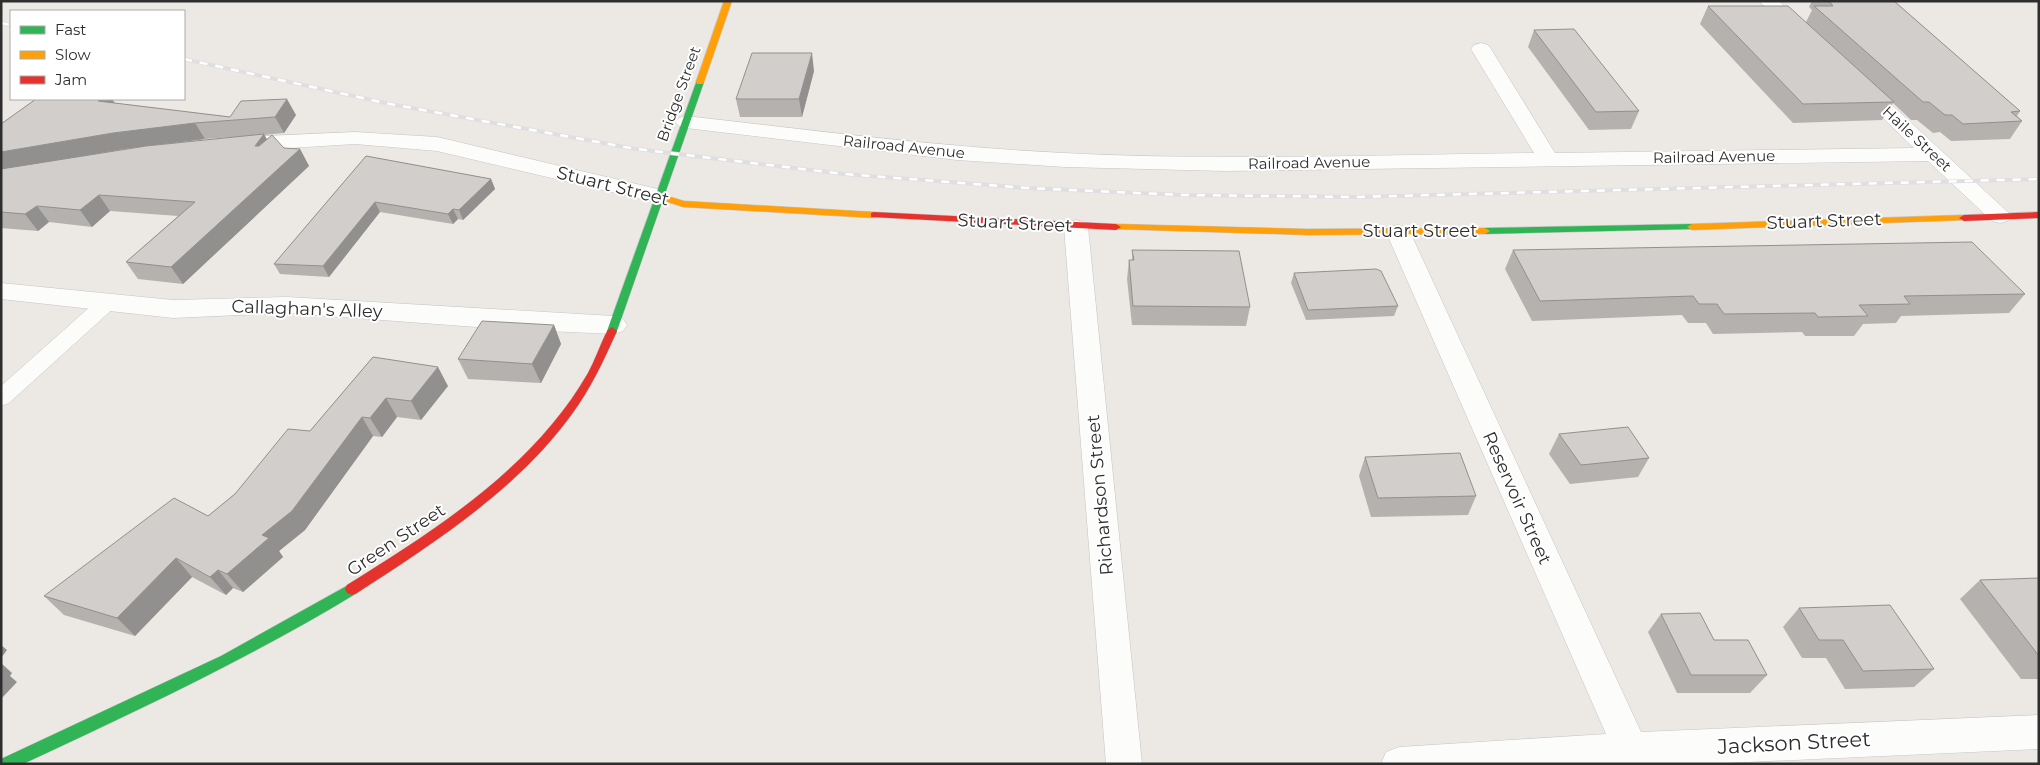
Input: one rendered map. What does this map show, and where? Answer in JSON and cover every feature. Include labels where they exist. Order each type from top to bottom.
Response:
[{"type":"street","name":"Bridge Street","points":[[658,196],[728,1]]},
{"type":"street","points":[[1768,1],[1811,41]]},
{"type":"street","points":[[1481,49],[1549,160]]},
{"type":"street","name":"Haile Street","points":[[1847,74],[2000,216]]},
{"type":"street","name":"Railroad Avenue","points":[[686,122],[957,153],[1065,160],[1226,164],[1933,154]]},
{"type":"street","name":"Stuart Street","points":[[222,146],[355,138],[437,144],[658,196],[683,204],[1076,227],[1398,232],[2039,215]]},
{"type":"street","name":"Green Street","points":[[6,764],[246,651],[348,592],[436,535],[482,501],[516,472],[558,424],[592,375],[614,325],[658,196]]},
{"type":"street","name":"Richardson Street","points":[[1076,227],[1124,764]]},
{"type":"street","name":"Reservoir Street","points":[[1398,232],[1634,757]]},
{"type":"street","name":"Callaghan's Alley","points":[[1,291],[173,309],[287,305],[504,320],[614,325]]},
{"type":"street","name":"Jackson Street","points":[[1399,764],[1634,757],[2039,732]]},
{"type":"lane","points":[[1,398],[108,302]]},
{"type":"building","points":[[1829,1],[1894,1],[2020,111],[2011,112],[2022,121],[1963,124],[1952,115],[1945,115],[1929,102],[1923,102],[1814,6],[1833,6]]},
{"type":"building","points":[[1708,6],[1788,6],[1894,102],[1803,104]]},
{"type":"building","points":[[1574,29],[1639,111],[1596,112],[1534,30]]},
{"type":"building","points":[[752,53],[812,53],[799,99],[736,99]]},
{"type":"building","points":[[287,99],[275,117],[195,123],[113,133],[1,152],[1,124],[35,100],[99,100],[230,117],[241,101]]},
{"type":"building","points":[[264,134],[255,146],[259,146],[272,135],[284,148],[300,149],[171,267],[126,262],[195,202],[99,195],[80,210],[37,206],[25,214],[1,212],[1,169],[146,146]]},
{"type":"building","points":[[366,156],[491,179],[459,210],[453,209],[448,214],[375,202],[323,266],[274,264]]},
{"type":"building","points":[[1972,242],[2025,294],[1904,296],[1910,304],[1859,305],[1868,316],[1818,317],[1815,313],[1724,314],[1717,304],[1699,304],[1693,296],[1540,301],[1513,250]]},
{"type":"building","points":[[1132,250],[1239,251],[1250,307],[1133,306],[1129,260],[1134,260]]},
{"type":"building","points":[[1376,269],[1381,271],[1398,306],[1308,310],[1294,273]]},
{"type":"building","points":[[482,321],[554,325],[532,364],[458,359]]},
{"type":"building","points":[[373,357],[438,367],[411,401],[386,398],[370,418],[362,417],[292,511],[262,535],[269,538],[227,574],[218,570],[210,577],[176,558],[117,618],[44,596],[174,498],[208,516],[235,494],[288,429],[310,431]]},
{"type":"building","points":[[1628,427],[1649,458],[1581,465],[1559,434]]},
{"type":"building","points":[[1460,453],[1476,496],[1378,498],[1365,457]]},
{"type":"building","points":[[2039,578],[2039,656],[1980,580]]},
{"type":"building","points":[[1890,605],[1934,669],[1863,671],[1843,640],[1819,640],[1799,608]]},
{"type":"building","points":[[1700,613],[1714,640],[1748,640],[1767,675],[1691,675],[1661,614]]},
{"type":"railway","points":[[1,23],[10,25]]},
{"type":"railway","points":[[185,59],[390,104],[636,149],[844,174],[1027,188],[1182,195],[1357,197],[2039,179]]},
{"type":"traffic: fast","points":[[612,331],[700,82]]},
{"type":"traffic: fast","points":[[1485,231],[1692,227]]},
{"type":"traffic: fast","points":[[6,764],[182,682],[268,638],[352,589]]},
{"type":"traffic: slow","points":[[700,82],[728,1]]},
{"type":"traffic: slow","points":[[658,196],[683,204],[874,215]]},
{"type":"traffic: slow","points":[[1692,227],[1964,218]]},
{"type":"traffic: slow","points":[[1116,227],[1308,232],[1485,231]]},
{"type":"traffic: jam","points":[[874,215],[1116,227]]},
{"type":"traffic: jam","points":[[1964,218],[2039,215]]},
{"type":"traffic: jam","points":[[352,589],[429,539],[467,511],[504,480],[538,447],[568,412],[593,373],[612,331]]}]
